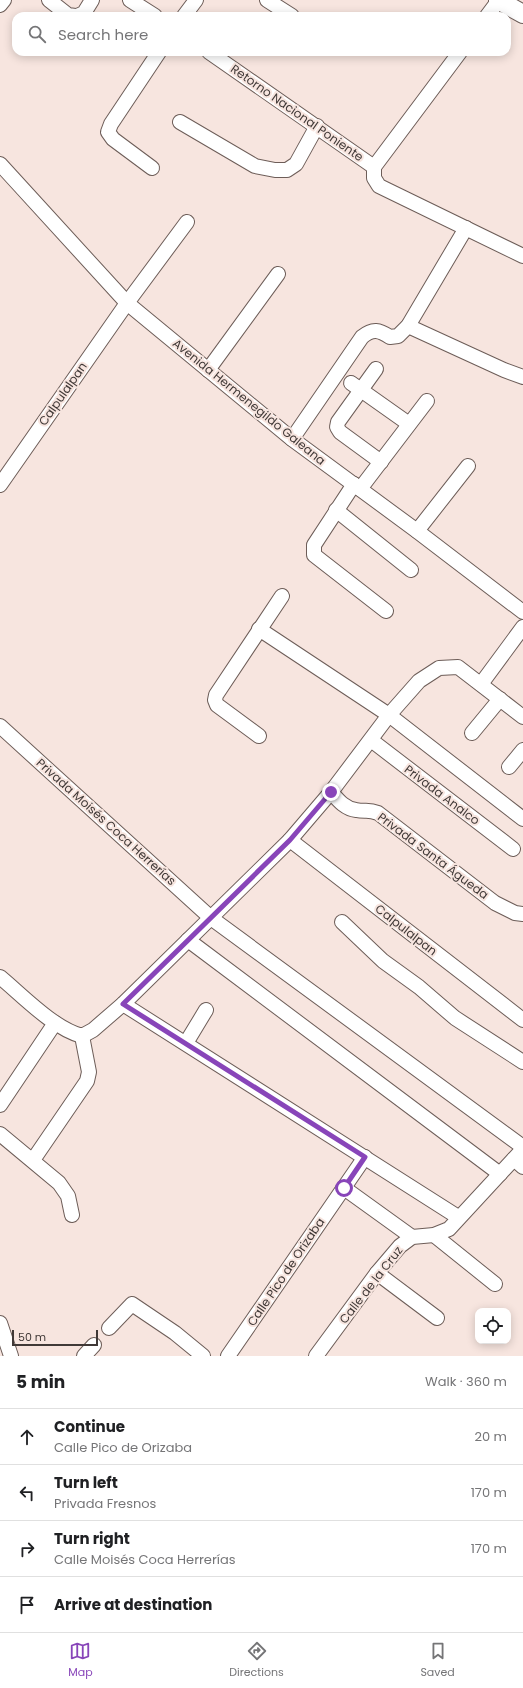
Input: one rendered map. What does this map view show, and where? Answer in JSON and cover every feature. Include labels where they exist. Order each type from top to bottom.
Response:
[{"type":"main road","points":[[498,0],[523,14]]},
{"type":"street","points":[[0,5],[4,0]]},
{"type":"street","points":[[49,0],[64,12]]},
{"type":"street","points":[[85,12],[92,0]]},
{"type":"street","points":[[130,0],[149,12]]},
{"type":"street","points":[[187,12],[196,0]]},
{"type":"street","points":[[267,0],[286,12]]},
{"type":"street","points":[[490,12],[498,0]]},
{"type":"street","points":[[152,168],[113,139],[108,132],[111,124],[156,56]]},
{"type":"street","name":"Retorno Nacional Poniente","points":[[215,56],[374,167],[374,178],[379,186],[523,256]]},
{"type":"street","points":[[374,167],[457,56]]},
{"type":"street","points":[[180,122],[255,166],[275,170],[287,170],[296,164],[317,126]]},
{"type":"street","name":"Avenida Hermenegildo Galeana","points":[[0,164],[127,303],[292,439],[357,486],[523,612]]},
{"type":"street","name":"Calpulalpan","points":[[0,485],[127,303],[187,222]]},
{"type":"street","points":[[292,439],[362,337],[370,330],[379,330],[390,337],[398,336],[408,326],[466,228]]},
{"type":"street","points":[[208,370],[278,274]]},
{"type":"street","points":[[408,326],[504,370],[523,377]]},
{"type":"street","points":[[376,369],[356,387],[338,422],[337,427],[340,432],[381,462]]},
{"type":"street","points":[[356,387],[409,424]]},
{"type":"street","points":[[386,611],[314,555],[314,545],[336,510],[381,462],[427,401]]},
{"type":"street","points":[[417,531],[468,466]]},
{"type":"street","points":[[336,510],[411,570]]},
{"type":"street","points":[[259,736],[217,705],[215,700],[216,695],[282,596]]},
{"type":"street","points":[[481,684],[523,627]]},
{"type":"street","points":[[259,629],[389,715],[523,819]]},
{"type":"street","points":[[0,977],[55,1023],[71,1033],[82,1036],[93,1030],[123,1004],[290,840],[331,792],[389,715],[419,681],[439,668],[458,666],[523,717]]},
{"type":"street","points":[[472,733],[500,699]]},
{"type":"street","name":"Privada Moisés Coca Herrerías","points":[[0,726],[211,918],[521,1156]]},
{"type":"street","name":"Privada Analco","points":[[371,740],[513,849]]},
{"type":"street","points":[[509,767],[523,750]]},
{"type":"street","name":"Privada Santa Águeda","points":[[331,792],[345,807],[357,810],[369,809],[378,813],[495,903],[515,913],[523,914]]},
{"type":"street","name":"Calpulalpan","points":[[290,840],[523,1020]]},
{"type":"street","points":[[342,922],[383,961],[419,986],[455,1018],[523,1062]]},
{"type":"street","points":[[188,940],[500,1174]]},
{"type":"street","points":[[123,1004],[458,1217]]},
{"type":"street","points":[[186,1043],[206,1010]]},
{"type":"street","points":[[0,1105],[55,1023]]},
{"type":"street","points":[[33,1160],[87,1081],[89,1072],[82,1036]]},
{"type":"street","points":[[0,1134],[59,1183],[68,1196],[72,1215]]},
{"type":"street","name":"Calle de la Cruz","points":[[316,1356],[377,1273],[400,1246],[412,1237],[434,1235],[449,1229],[458,1217],[500,1174],[521,1156]]},
{"type":"street","name":"Calle Pico de Orizaba","points":[[228,1356],[365,1157]]},
{"type":"street","points":[[344,1188],[412,1237]]},
{"type":"street","points":[[434,1235],[495,1284]]},
{"type":"street","points":[[377,1273],[437,1318]]},
{"type":"street","points":[[109,1328],[132,1304],[175,1332],[203,1356]]},
{"type":"street","points":[[0,1323],[11,1356]]},
{"type":"street","points":[[84,1356],[94,1345]]},
{"type":"route","points":[[331,792],[290,840],[123,1004],[365,1157],[344,1188]]}]
